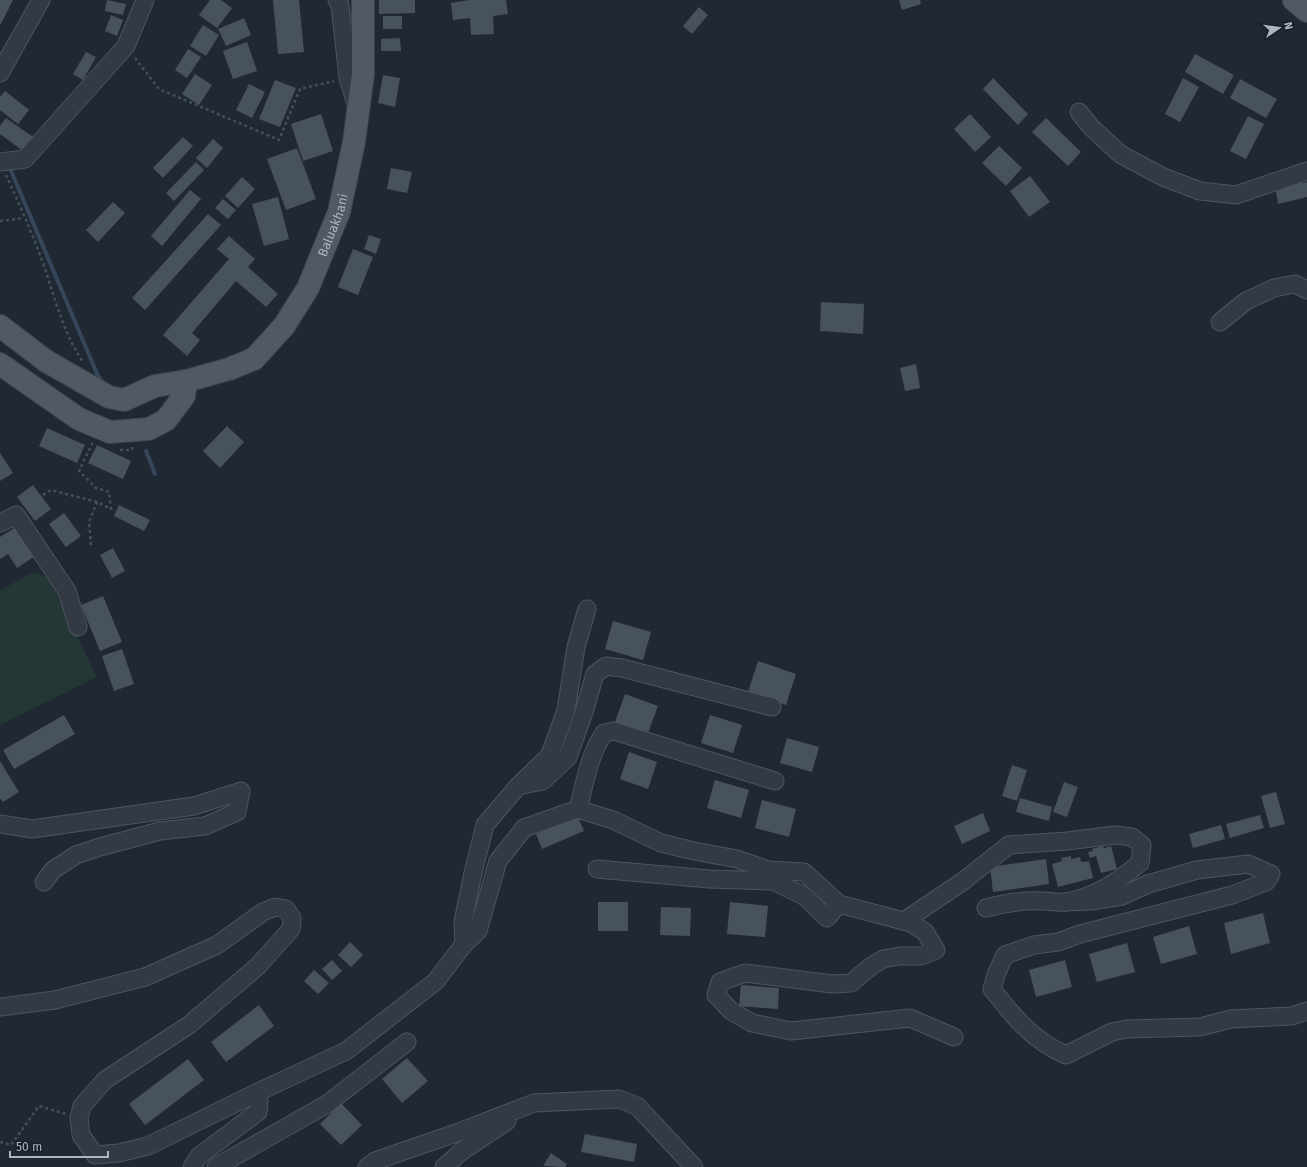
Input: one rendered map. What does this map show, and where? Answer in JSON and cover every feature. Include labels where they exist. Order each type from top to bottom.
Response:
[{"type":"main road","name":"Baluakhani","points":[[0,326],[46,361],[109,397],[124,400],[155,386],[186,381],[229,369],[254,359],[284,326],[308,288],[339,212],[354,142],[364,74],[363,0]]},
{"type":"main road","points":[[1294,0],[1307,11]]},
{"type":"main road","points":[[0,364],[80,419],[110,432],[149,429],[166,420],[184,396],[186,381]]},
{"type":"street","points":[[0,73],[41,0]]},
{"type":"street","points":[[2,166],[25,159],[126,46],[145,0]]},
{"type":"street","points":[[337,0],[340,6],[348,78],[358,110]]},
{"type":"street","points":[[1079,112],[1091,127],[1120,154],[1163,177],[1200,191],[1236,195],[1307,171]]},
{"type":"street","points":[[1220,322],[1246,301],[1274,288],[1295,284],[1307,290]]},
{"type":"street","points":[[0,523],[16,515],[67,591],[78,627]]},
{"type":"street","points":[[464,944],[463,922],[472,872],[486,825],[518,786],[550,755],[566,710],[576,646],[587,609]]},
{"type":"street","points":[[518,786],[543,781],[568,757],[584,712],[595,674],[606,666],[622,668],[772,707]]},
{"type":"street","points":[[578,809],[592,755],[597,743],[604,733],[614,731],[775,781]]},
{"type":"street","points":[[0,824],[32,829],[194,806],[241,791],[237,812],[223,820],[205,826],[160,831],[76,855],[53,870],[44,882]]},
{"type":"street","points":[[0,1007],[55,1000],[145,978],[217,945],[263,912],[275,907],[286,909],[292,918],[291,929],[258,966],[189,1026],[105,1080],[82,1106],[80,1118],[81,1135],[95,1155],[119,1153],[148,1146],[346,1051],[436,981],[464,944],[478,931],[498,861],[524,828],[578,809],[613,820],[661,843],[737,859],[768,870],[804,872],[839,904],[904,922],[925,932],[936,950],[921,956],[900,956],[883,959],[870,967],[851,983],[832,984],[745,973],[720,982],[716,994],[731,1011],[752,1023],[791,1031],[910,1018],[954,1037]]},
{"type":"street","points":[[904,922],[962,882],[1009,845],[1067,841],[1115,835],[1132,838],[1142,846],[1140,863],[1121,878],[1093,894],[1064,902]]},
{"type":"street","points":[[986,908],[1007,902],[1044,900],[1064,902],[1091,901],[1122,896],[1148,884],[1197,870],[1248,864],[1271,874],[1266,882],[1232,895],[1080,934],[1058,942],[1034,945],[1005,955],[996,972],[992,989],[1030,1034],[1052,1049],[1066,1055],[1112,1032],[1127,1029],[1200,1027],[1231,1019],[1292,1016],[1307,1011]]},
{"type":"street","points":[[597,869],[709,879],[773,881],[804,896],[826,918],[839,904]]},
{"type":"street","points":[[216,1167],[327,1104],[407,1042]]},
{"type":"street","points":[[192,1167],[199,1156],[258,1112],[260,1101],[256,1094]]},
{"type":"street","points":[[367,1167],[374,1161],[459,1132],[534,1103],[619,1099],[637,1106],[694,1167]]},
{"type":"street","points":[[444,1167],[462,1151],[534,1103]]},
{"type":"path","points":[[126,46],[160,89],[279,140],[300,89],[348,78]]},
{"type":"path","points":[[2,166],[43,263],[58,311],[72,345],[84,364]]},
{"type":"path","points":[[0,220],[24,218]]},
{"type":"path","points":[[43,495],[51,490],[97,502],[111,509],[110,492],[96,488],[79,471],[92,444]]},
{"type":"path","points":[[91,545],[88,522],[97,502]]},
{"type":"path","points":[[0,1142],[11,1144],[39,1106],[80,1118]]},
{"type":"shaded area","points":[[35,573],[45,576],[53,586],[97,677],[0,725],[0,591],[25,576]]},
{"type":"building","points":[[0,0],[13,0],[1,24],[0,24]]},
{"type":"building","points":[[107,0],[126,4],[123,15],[105,11]]},
{"type":"building","points":[[210,0],[221,0],[232,8],[217,28],[199,15]]},
{"type":"building","points":[[273,0],[299,0],[304,52],[278,54]]},
{"type":"building","points":[[379,0],[415,0],[415,13],[379,14]]},
{"type":"building","points":[[469,0],[506,0],[508,14],[493,16],[494,34],[471,35],[470,18],[453,20],[451,3]]},
{"type":"building","points":[[899,0],[920,0],[921,4],[902,10]]},
{"type":"building","points":[[699,7],[708,15],[692,34],[683,26]]},
{"type":"building","points":[[111,15],[123,20],[117,36],[105,31]]},
{"type":"building","points":[[383,16],[402,16],[402,29],[383,29]]},
{"type":"building","points":[[244,18],[251,35],[226,46],[218,29]]},
{"type":"building","points":[[203,25],[219,35],[206,56],[190,46]]},
{"type":"building","points":[[400,38],[401,51],[381,51],[381,39]]},
{"type":"building","points":[[247,42],[257,71],[233,79],[223,51]]},
{"type":"building","points":[[188,49],[201,57],[187,78],[175,70]]},
{"type":"building","points":[[86,52],[96,57],[83,80],[73,74]]},
{"type":"building","points":[[1195,54],[1234,75],[1223,94],[1185,72]]},
{"type":"building","points":[[195,74],[212,85],[199,105],[182,94]]},
{"type":"building","points":[[383,75],[400,78],[395,107],[378,103]]},
{"type":"building","points":[[993,78],[1028,114],[1018,125],[983,89]]},
{"type":"building","points":[[1183,78],[1199,87],[1180,122],[1165,114]]},
{"type":"building","points":[[1240,79],[1277,99],[1266,118],[1230,98]]},
{"type":"building","points":[[275,80],[296,88],[280,127],[259,119]]},
{"type":"building","points":[[249,84],[265,92],[252,118],[236,110]]},
{"type":"building","points":[[5,91],[29,110],[18,124],[0,110],[0,97]]},
{"type":"building","points":[[321,114],[333,151],[303,161],[291,124]]},
{"type":"building","points":[[970,114],[991,137],[975,152],[954,129]]},
{"type":"building","points":[[1248,116],[1264,124],[1246,159],[1230,151]]},
{"type":"building","points":[[6,118],[33,137],[23,151],[0,134],[0,126]]},
{"type":"building","points":[[1046,118],[1081,152],[1068,166],[1032,132]]},
{"type":"building","points":[[183,137],[193,146],[163,178],[153,168]]},
{"type":"building","points":[[213,139],[223,148],[207,168],[196,158]]},
{"type":"building","points":[[999,146],[1022,168],[1006,186],[982,163]]},
{"type":"building","points":[[297,148],[316,199],[286,210],[267,159]]},
{"type":"building","points":[[196,162],[204,170],[174,201],[166,193]]},
{"type":"building","points":[[391,168],[412,172],[407,193],[387,189]]},
{"type":"building","points":[[1030,176],[1050,202],[1029,217],[1010,191]]},
{"type":"building","points":[[242,177],[255,189],[238,208],[225,196]]},
{"type":"building","points":[[1301,181],[1302,183],[1307,182],[1307,197],[1278,204],[1276,191],[1284,189],[1283,185]]},
{"type":"building","points":[[190,190],[201,199],[162,246],[151,236]]},
{"type":"building","points":[[278,197],[289,239],[264,246],[252,204]]},
{"type":"building","points":[[223,199],[236,210],[228,219],[215,208]]},
{"type":"building","points":[[113,202],[125,213],[98,242],[86,230]]},
{"type":"building","points":[[208,214],[221,225],[145,310],[132,298]]},
{"type":"building","points":[[369,235],[381,239],[376,254],[364,249]]},
{"type":"building","points":[[229,236],[255,259],[248,267],[278,294],[266,307],[236,281],[192,333],[200,340],[187,356],[163,335],[229,259],[217,249]]},
{"type":"building","points":[[353,249],[373,257],[358,295],[338,287]]},
{"type":"building","points":[[821,302],[864,304],[863,334],[820,331]]},
{"type":"building","points":[[916,364],[920,388],[905,391],[900,368]]},
{"type":"building","points":[[227,426],[244,442],[220,468],[203,451]]},
{"type":"building","points":[[47,428],[85,445],[77,463],[39,446]]},
{"type":"building","points":[[97,445],[131,461],[123,479],[88,463]]},
{"type":"building","points":[[0,453],[13,473],[0,481]]},
{"type":"building","points":[[33,485],[51,509],[35,521],[17,497]]},
{"type":"building","points":[[119,505],[150,520],[144,531],[114,516]]},
{"type":"building","points":[[64,513],[81,536],[66,547],[49,524]]},
{"type":"building","points":[[16,527],[35,556],[17,568],[8,554],[0,559],[0,537]]},
{"type":"building","points":[[113,548],[125,571],[112,578],[100,555]]},
{"type":"building","points":[[103,596],[122,642],[100,651],[81,605]]},
{"type":"building","points":[[613,621],[651,632],[643,660],[605,649]]},
{"type":"building","points":[[122,649],[134,684],[114,691],[102,656]]},
{"type":"building","points":[[758,661],[796,674],[786,705],[748,692]]},
{"type":"building","points":[[625,694],[658,706],[648,733],[615,722]]},
{"type":"building","points":[[64,715],[75,734],[14,769],[3,750]]},
{"type":"building","points":[[710,715],[742,725],[733,753],[701,743]]},
{"type":"building","points":[[787,738],[819,747],[812,772],[780,763]]},
{"type":"building","points":[[629,752],[657,762],[648,789],[620,779]]},
{"type":"building","points":[[0,761],[19,792],[3,802],[0,798]]},
{"type":"building","points":[[1012,765],[1027,770],[1017,801],[1002,796]]},
{"type":"building","points":[[715,780],[749,790],[741,818],[707,808]]},
{"type":"building","points":[[1064,782],[1078,787],[1067,817],[1053,812]]},
{"type":"building","points":[[1276,792],[1285,824],[1270,828],[1261,796]]},
{"type":"building","points":[[1020,798],[1052,807],[1049,821],[1016,812]]},
{"type":"building","points":[[762,800],[796,809],[789,837],[755,828]]},
{"type":"building","points":[[983,813],[990,831],[962,844],[954,826]]},
{"type":"building","points":[[1260,815],[1264,828],[1230,838],[1226,824]]},
{"type":"building","points":[[578,817],[584,831],[542,849],[536,834]]},
{"type":"building","points":[[1221,825],[1225,839],[1193,848],[1189,834]]},
{"type":"building","points":[[1103,846],[1104,848],[1111,846],[1117,869],[1101,873],[1096,856],[1090,858],[1088,852],[1093,851],[1092,849]]},
{"type":"building","points":[[1071,856],[1071,859],[1080,857],[1081,862],[1089,861],[1093,878],[1058,887],[1052,864],[1062,861],[1061,858]]},
{"type":"building","points":[[1046,859],[1049,884],[993,892],[990,867]]},
{"type":"building","points":[[598,902],[628,902],[628,931],[598,931]]},
{"type":"building","points":[[730,902],[768,906],[765,937],[727,934]]},
{"type":"building","points":[[661,907],[691,908],[690,936],[660,935]]},
{"type":"building","points":[[1263,913],[1270,943],[1231,954],[1224,923]]},
{"type":"building","points":[[1189,926],[1197,954],[1161,964],[1153,937]]},
{"type":"building","points":[[350,942],[363,955],[351,967],[338,955]]},
{"type":"building","points":[[1127,943],[1135,972],[1097,982],[1089,954]]},
{"type":"building","points":[[332,960],[342,971],[332,980],[322,969]]},
{"type":"building","points":[[1065,960],[1072,987],[1036,997],[1029,970]]},
{"type":"building","points":[[314,970],[329,983],[318,994],[304,981]]},
{"type":"building","points":[[741,985],[779,988],[778,1009],[739,1006]]},
{"type":"building","points":[[259,1005],[274,1026],[226,1062],[211,1042]]},
{"type":"building","points":[[407,1058],[428,1081],[402,1103],[382,1079]]},
{"type":"building","points":[[188,1059],[204,1080],[145,1125],[129,1104]]},
{"type":"building","points":[[341,1103],[362,1125],[341,1145],[320,1124]]},
{"type":"building","points":[[585,1134],[637,1144],[634,1162],[581,1152]]},
{"type":"building","points":[[551,1153],[567,1164],[565,1167],[543,1166]]},
{"type":"waterway","points":[[9,166],[98,376],[103,382]]},
{"type":"waterway","points":[[146,451],[155,474]]}]
